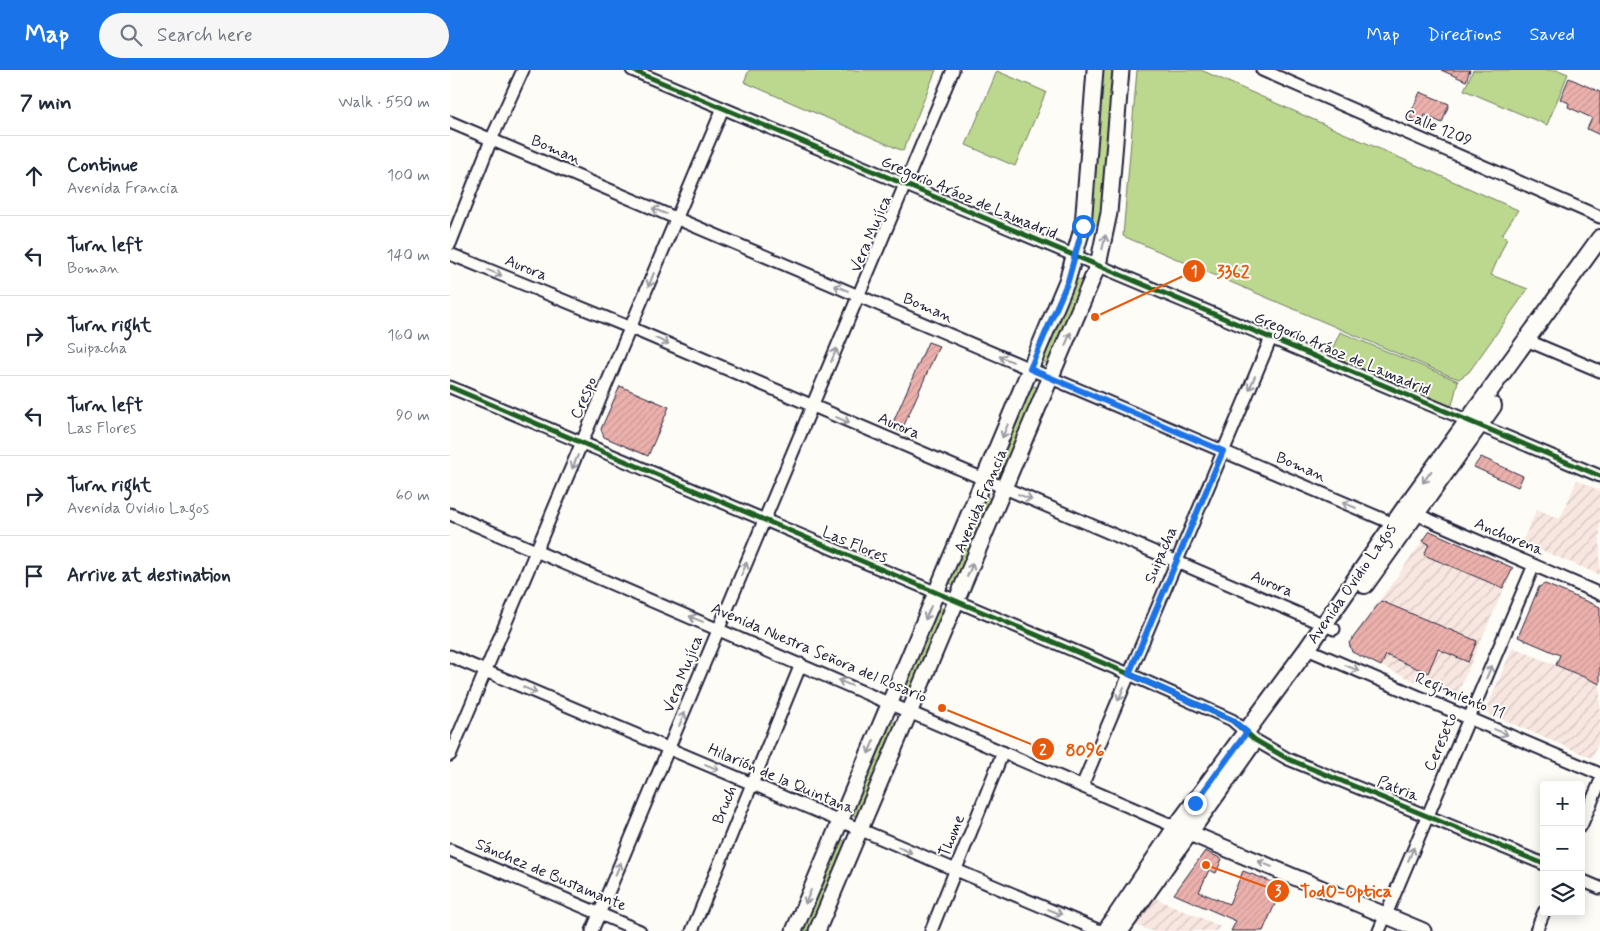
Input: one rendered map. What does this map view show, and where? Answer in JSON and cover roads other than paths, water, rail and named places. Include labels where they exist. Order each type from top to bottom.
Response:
[{"type":"main road","name":"Avenida Ovidio Lagos","points":[[1106,931],[1251,736],[1531,342],[1596,257],[1600,238]]},
{"type":"main road","name":"Avenida Ovidio Lagos","points":[[1330,626],[1394,524],[1410,511]]},
{"type":"main road","name":"Avenida Ovidio Lagos","points":[[1120,931],[1182,829]]},
{"type":"street","points":[[450,244],[491,140],[523,70]]},
{"type":"street","name":"Gregorio Aráoz de Lamadrid","points":[[632,70],[1600,476]]},
{"type":"street","name":"Vera Mujíca","points":[[592,931],[670,749],[953,70]]},
{"type":"street","name":"Avenida Francia","points":[[794,931],[1076,256],[1083,226],[1095,70]]},
{"type":"street","name":"Avenida Francia","points":[[817,931],[1098,265],[1109,212],[1121,70]]},
{"type":"street","name":"Calle 1209","points":[[1262,70],[1600,217]]},
{"type":"street","name":"Crespo","points":[[450,755],[538,551],[723,108]]},
{"type":"street","name":"Boman","points":[[450,122],[1394,524]]},
{"type":"street","name":"Aurora","points":[[450,254],[631,328],[1330,626]]},
{"type":"street","name":"Suipacha","points":[[1082,786],[1271,338]]},
{"type":"street","points":[[1531,342],[1600,372]]},
{"type":"street","name":"Las Flores","points":[[450,387],[1129,674],[1232,720],[1251,736]]},
{"type":"street","name":"Anchorena","points":[[1410,511],[1600,594]]},
{"type":"street","name":"Avenida Nuestra Señora del Rosario","points":[[450,514],[1423,931]]},
{"type":"street","name":"Cereseto","points":[[1378,931],[1534,566]]},
{"type":"street","name":"Regimiento 11","points":[[1312,651],[1600,774]]},
{"type":"street","name":"Hilarión de la Quintana","points":[[450,656],[956,872],[1100,931]]},
{"type":"street","name":"Bruch","points":[[692,931],[801,664]]},
{"type":"street","name":"Patria","points":[[1251,736],[1288,759],[1540,862]]},
{"type":"street","name":"Thome","points":[[931,931],[1003,752]]},
{"type":"street","points":[[1585,817],[1600,782]]},
{"type":"street","name":"Sánchez de Bustamante","points":[[450,850],[640,931]]},
{"type":"street","points":[[1585,882],[1600,888]]},
{"type":"street","points":[[1536,931],[1542,916]]},
{"type":"place","name":"3362","points":[[1095,317]]},
{"type":"place","name":"8096","points":[[942,708]]},
{"type":"place","name":"TodO-Optica","points":[[1206,865]]}]
